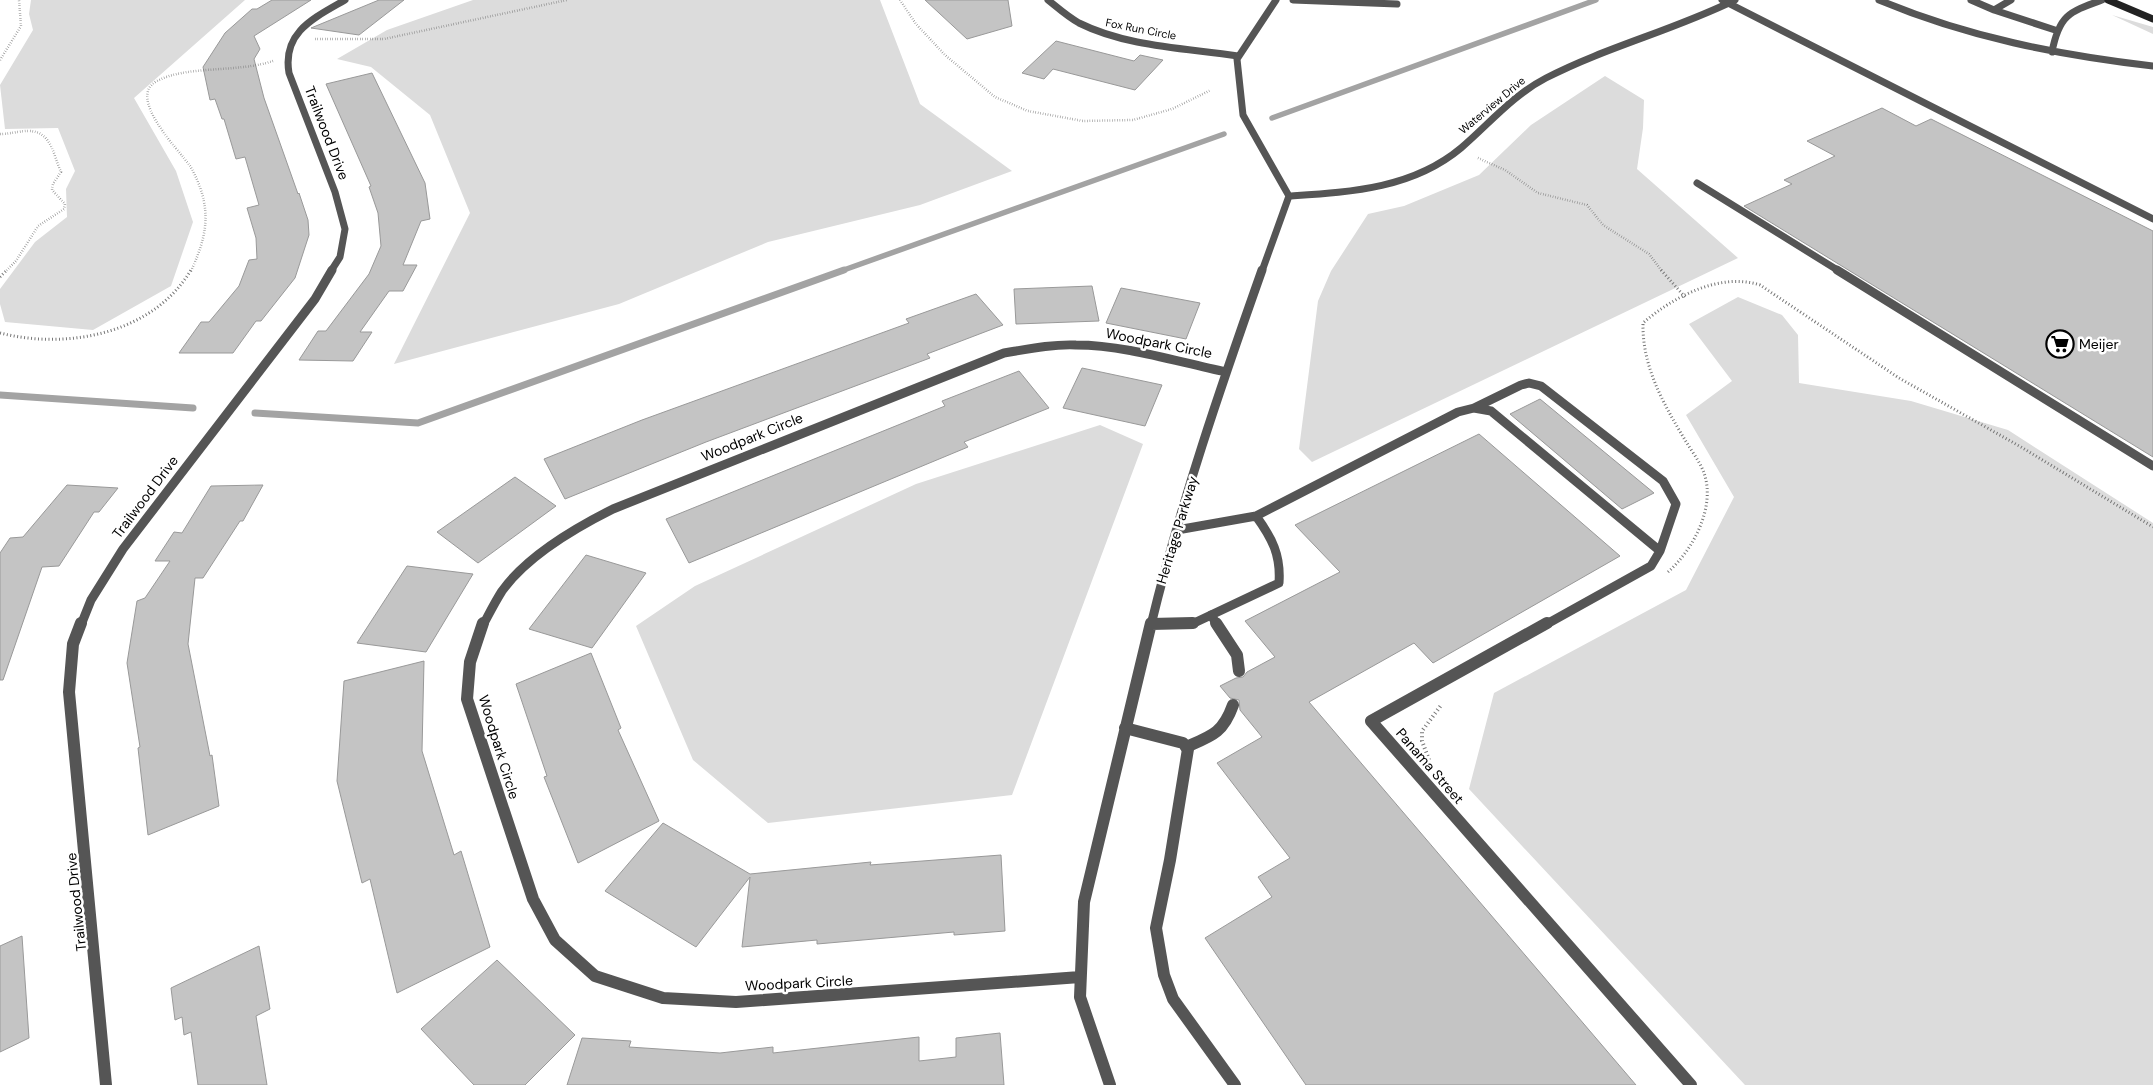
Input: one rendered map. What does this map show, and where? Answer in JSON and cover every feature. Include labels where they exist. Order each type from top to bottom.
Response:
[{"type":"main road","points":[[2108,0],[2153,18]]},
{"type":"street","points":[[287,52],[294,38],[308,24],[345,0]]},
{"type":"street","name":"Fox Run Circle","points":[[1048,0],[1080,23],[1096,30],[1133,39],[1238,56]]},
{"type":"street","points":[[1276,0],[1238,56],[1243,114],[1289,196]]},
{"type":"street","points":[[1293,0],[1326,3],[1398,4]]},
{"type":"street","points":[[1880,0],[1959,30],[2007,43],[2052,52],[2153,66]]},
{"type":"street","points":[[1970,0],[2055,30]]},
{"type":"street","points":[[1994,10],[2011,0]]},
{"type":"street","points":[[2052,52],[2055,30],[2058,23],[2070,13],[2102,0]]},
{"type":"street","points":[[1729,1],[2153,219]]},
{"type":"street","name":"Waterview Drive","points":[[1289,196],[1376,188],[1399,183],[1428,171],[1450,156],[1534,85],[1574,65],[1729,1]]},
{"type":"street","name":"Trailwood Drive","points":[[106,1085],[69,692],[73,644],[91,600],[123,549],[315,299],[340,257],[346,229],[335,192],[289,73],[287,52]]},
{"type":"street","points":[[1697,183],[2153,466]]},
{"type":"street","name":"Heritage Parkway","points":[[1110,1085],[1080,997],[1084,902],[1151,624],[1177,530],[1226,372],[1289,196]]},
{"type":"street","name":"Woodpark Circle","points":[[1080,977],[883,993],[736,1002],[663,998],[595,976],[555,940],[533,899],[467,699],[470,662],[482,626],[503,590],[539,554],[577,527],[613,508],[1004,353],[1045,346],[1086,345],[1115,348],[1226,372]]},
{"type":"street","name":"Panama Street","points":[[1177,530],[1256,516],[1458,412],[1474,408],[1529,383],[1541,386],[1663,481],[1676,504],[1660,550],[1651,566],[1371,721],[1691,1085]]},
{"type":"street","points":[[1474,408],[1491,411],[1660,550]]},
{"type":"street","points":[[1151,624],[1192,624],[1279,583],[1280,571],[1277,546],[1256,516]]},
{"type":"street","points":[[1212,615],[1237,655],[1239,671]]},
{"type":"street","points":[[1186,747],[1221,731],[1226,725],[1233,705]]},
{"type":"street","points":[[1125,728],[1183,743],[1186,747],[1185,768],[1170,860],[1156,928],[1164,975],[1173,999],[1235,1085]]},
{"type":"path","points":[[0,60],[21,26],[20,0]]},
{"type":"path","points":[[0,333],[27,338],[99,335],[132,323],[170,296],[186,281],[203,246],[206,222],[204,201],[195,175],[152,114],[147,98],[147,90],[151,84],[174,76],[270,62],[300,42],[319,38],[383,39],[432,31],[469,23],[486,16],[568,0]]},
{"type":"path","points":[[900,0],[917,27],[954,64],[980,83],[992,96],[1024,109],[1091,121],[1133,120],[1176,108],[1198,94],[1211,90]]},
{"type":"path","points":[[0,134],[32,131],[41,134],[48,140],[61,172],[59,178],[53,184],[52,190],[65,204],[64,209],[38,226],[31,234],[16,261],[0,277]]},
{"type":"path","points":[[1478,158],[1504,170],[1538,193],[1581,203],[1592,208],[1603,225],[1649,254],[1671,284],[1685,297]]},
{"type":"path","points":[[1662,576],[1684,559],[1694,543],[1699,530],[1707,483],[1704,473],[1656,387],[1642,330],[1643,323],[1650,316],[1685,297],[1717,284],[1734,281],[1760,285],[1899,378],[2021,447],[2153,527]]},
{"type":"path","points":[[1430,764],[1422,741],[1422,734],[1434,713],[1449,700]]},
{"type":"shaded area","points":[[31,0],[245,0],[134,98],[176,171],[193,222],[171,286],[93,330],[5,322],[0,304],[0,289],[35,242],[67,217],[66,189],[75,171],[58,128],[5,129],[0,85],[33,30],[29,14]]},
{"type":"shaded area","points":[[473,0],[880,0],[920,104],[1012,171],[920,205],[768,242],[619,304],[394,364],[470,213],[430,115],[371,67],[337,59],[387,30]]},
{"type":"shaded area","points":[[2112,15],[2153,27],[2153,34]]},
{"type":"shaded area","points":[[1605,76],[1644,100],[1643,128],[1637,169],[1738,258],[1312,462],[1299,449],[1318,301],[1331,271],[1368,214],[1404,206],[1479,175],[1531,125]]},
{"type":"shaded area","points":[[1738,297],[1782,315],[1798,335],[1799,383],[1911,401],[2008,430],[2153,523],[2153,1085],[1745,1085],[1469,789],[1494,693],[1686,590],[1734,497],[1686,415],[1732,381],[1689,324]]},
{"type":"shaded area","points":[[1100,425],[1143,444],[1012,795],[768,823],[693,760],[636,626],[695,586],[916,484]]},
{"type":"building","points":[[272,0],[311,0],[254,36],[260,49],[254,59],[264,98],[308,220],[309,235],[295,278],[261,321],[256,321],[233,353],[179,353],[201,322],[209,322],[239,286],[249,260],[257,259],[256,238],[247,208],[259,205],[245,157],[236,159],[224,119],[222,119],[215,99],[210,100],[203,67],[225,33],[252,9],[257,9]]},
{"type":"building","points":[[379,0],[404,0],[359,35],[311,28]]},
{"type":"building","points":[[925,0],[1008,0],[1012,26],[967,39]]},
{"type":"building","points":[[1056,41],[1134,61],[1140,55],[1163,60],[1135,90],[1053,69],[1044,79],[1022,73]]},
{"type":"building","points":[[372,73],[425,183],[430,219],[421,221],[403,265],[417,265],[403,291],[389,291],[360,332],[372,332],[353,361],[299,360],[318,331],[326,331],[369,274],[381,246],[378,213],[369,187],[371,186],[326,84]]},
{"type":"building","name":"Meijer","points":[[1882,108],[1916,126],[1931,119],[2153,231],[2153,457],[1744,206],[1792,184],[1784,180],[1835,156],[1807,141]]},
{"type":"building","points":[[1092,286],[1099,321],[1016,324],[1014,289]]},
{"type":"building","points":[[1121,288],[1200,303],[1186,339],[1106,323]]},
{"type":"building","points":[[976,294],[1003,325],[927,354],[930,358],[706,442],[565,499],[544,459],[642,420],[909,323],[906,319]]},
{"type":"building","points":[[1082,368],[1162,385],[1145,426],[1063,408]]},
{"type":"building","points":[[1019,371],[1049,408],[964,442],[968,447],[689,563],[666,519],[945,406],[942,401]]},
{"type":"building","points":[[1540,399],[1654,493],[1622,509],[1510,414]]},
{"type":"building","points":[[1479,434],[1620,556],[1433,663],[1414,643],[1309,702],[1636,1085],[1306,1085],[1205,938],[1272,897],[1258,877],[1290,858],[1217,763],[1262,737],[1240,710],[1239,700],[1230,698],[1220,686],[1236,678],[1243,677],[1247,672],[1275,657],[1245,621],[1340,572],[1295,525]]},
{"type":"building","points":[[515,477],[556,506],[478,563],[437,532]]},
{"type":"building","points":[[67,485],[118,488],[99,512],[94,512],[59,566],[42,567],[3,680],[0,680],[0,553],[10,538],[23,537]]},
{"type":"building","points":[[263,485],[243,521],[240,521],[203,578],[195,578],[188,644],[210,756],[212,755],[219,806],[148,835],[138,748],[140,747],[127,663],[137,601],[145,598],[170,561],[155,561],[174,532],[182,533],[211,486]]},
{"type":"building","points":[[586,555],[646,573],[592,648],[529,629]]},
{"type":"building","points":[[407,566],[473,574],[426,652],[357,643]]},
{"type":"building","points":[[591,653],[621,728],[618,730],[659,821],[578,863],[544,777],[547,776],[516,684]]},
{"type":"building","points":[[424,661],[422,751],[454,855],[461,851],[490,947],[397,993],[370,879],[362,883],[337,781],[344,681]]},
{"type":"building","points":[[663,823],[750,874],[871,862],[870,865],[1001,855],[1005,931],[954,935],[954,932],[817,944],[817,940],[742,947],[750,877],[696,947],[605,891]]},
{"type":"building","points":[[22,936],[29,1038],[0,1052],[0,946]]},
{"type":"building","points":[[259,946],[270,1009],[256,1016],[267,1085],[198,1085],[191,1032],[184,1035],[182,1017],[175,1020],[171,988]]},
{"type":"building","points":[[497,960],[575,1035],[525,1085],[474,1085],[421,1029]]},
{"type":"building","points":[[1000,1033],[1004,1085],[567,1085],[582,1038],[631,1041],[629,1047],[720,1053],[773,1047],[773,1053],[919,1037],[919,1061],[956,1057],[956,1038]]},
{"type":"waterway","points":[[1272,118],[1596,0]]},
{"type":"waterway","points":[[841,271],[1224,134]]},
{"type":"waterway","points":[[255,413],[418,423],[844,270]]},
{"type":"waterway","points":[[0,395],[193,408]]},
{"type":"place","name":"Meijer","points":[[2060,344]]}]
